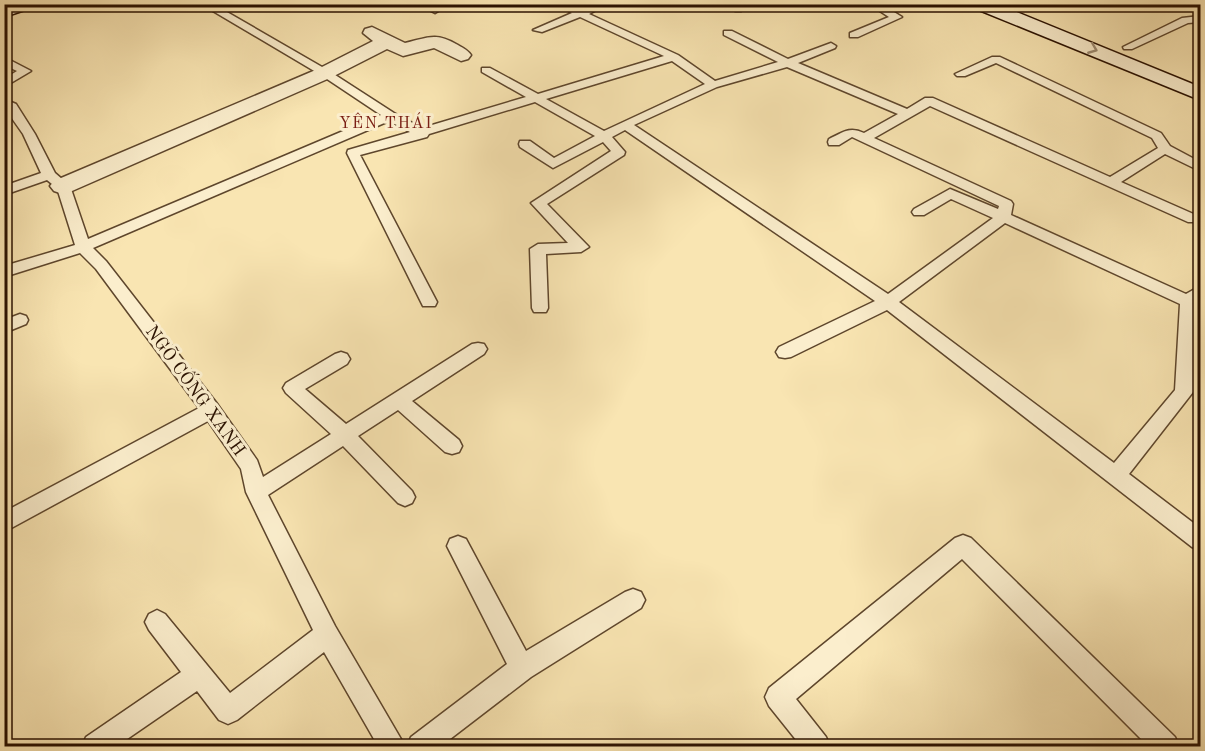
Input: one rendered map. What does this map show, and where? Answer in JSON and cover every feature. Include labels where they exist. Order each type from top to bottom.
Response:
[{"type":"main road","points":[[4,12],[25,4]]},
{"type":"main road","points":[[980,4],[1128,47],[1200,77]]},
{"type":"main road","points":[[1015,4],[1043,22],[1200,94]]},
{"type":"main road","points":[[56,181],[325,73],[380,38],[403,50],[437,41],[461,55]]},
{"type":"lane","points":[[205,4],[325,73],[390,116],[423,134]]},
{"type":"lane","points":[[421,4],[435,10]]},
{"type":"lane","points":[[560,4],[674,57],[713,85]]},
{"type":"lane","points":[[538,30],[604,4]]},
{"type":"lane","points":[[854,35],[897,17],[873,4]]},
{"type":"lane","points":[[1128,47],[1186,20],[1200,19]]},
{"type":"lane","points":[[728,33],[788,63],[908,113]]},
{"type":"lane","points":[[525,144],[553,164],[625,125],[713,85],[788,63],[831,46]]},
{"type":"lane","points":[[429,302],[352,153],[423,134],[674,57]]},
{"type":"lane","points":[[961,74],[996,59],[1157,136],[1165,149],[1200,166]]},
{"type":"lane","points":[[4,60],[25,71],[4,84]]},
{"type":"lane","points":[[486,70],[604,136],[619,152],[538,203],[581,247],[538,249],[540,308]]},
{"type":"lane","points":[[866,137],[929,101],[1113,181],[1193,219]]},
{"type":"lane","name":"NGÕ CỐNG XANH","points":[[4,102],[12,107],[30,134],[56,181],[83,247],[101,265],[211,410],[250,466],[256,492],[327,634],[392,747]]},
{"type":"lane","points":[[4,272],[83,247],[390,116]]},
{"type":"lane","points":[[4,123],[19,118]]},
{"type":"lane","points":[[625,125],[888,302],[1200,540]]},
{"type":"lane","points":[[784,352],[888,302],[1002,218],[1006,204],[866,137],[852,132],[834,142]]},
{"type":"lane","points":[[1113,181],[1165,149]]},
{"type":"lane","points":[[4,191],[56,181]]},
{"type":"lane","points":[[919,212],[950,193],[1002,218],[1194,296],[1184,392],[1116,476]]},
{"type":"lane","points":[[256,492],[478,349]]},
{"type":"lane","points":[[341,359],[292,388],[345,435],[405,497]]},
{"type":"lane","points":[[399,400],[452,446]]},
{"type":"lane","points":[[4,523],[211,410]]},
{"type":"lane","points":[[818,747],[778,697],[963,545],[1166,747]]},
{"type":"lane","points":[[458,546],[522,668]]},
{"type":"lane","points":[[420,747],[522,668],[633,600]]},
{"type":"lane","points":[[157,622],[228,711],[327,634]]},
{"type":"lane","points":[[95,747],[199,675]]},
{"type":"district","name":"YÊN THÁI","points":[[386,124]]}]
